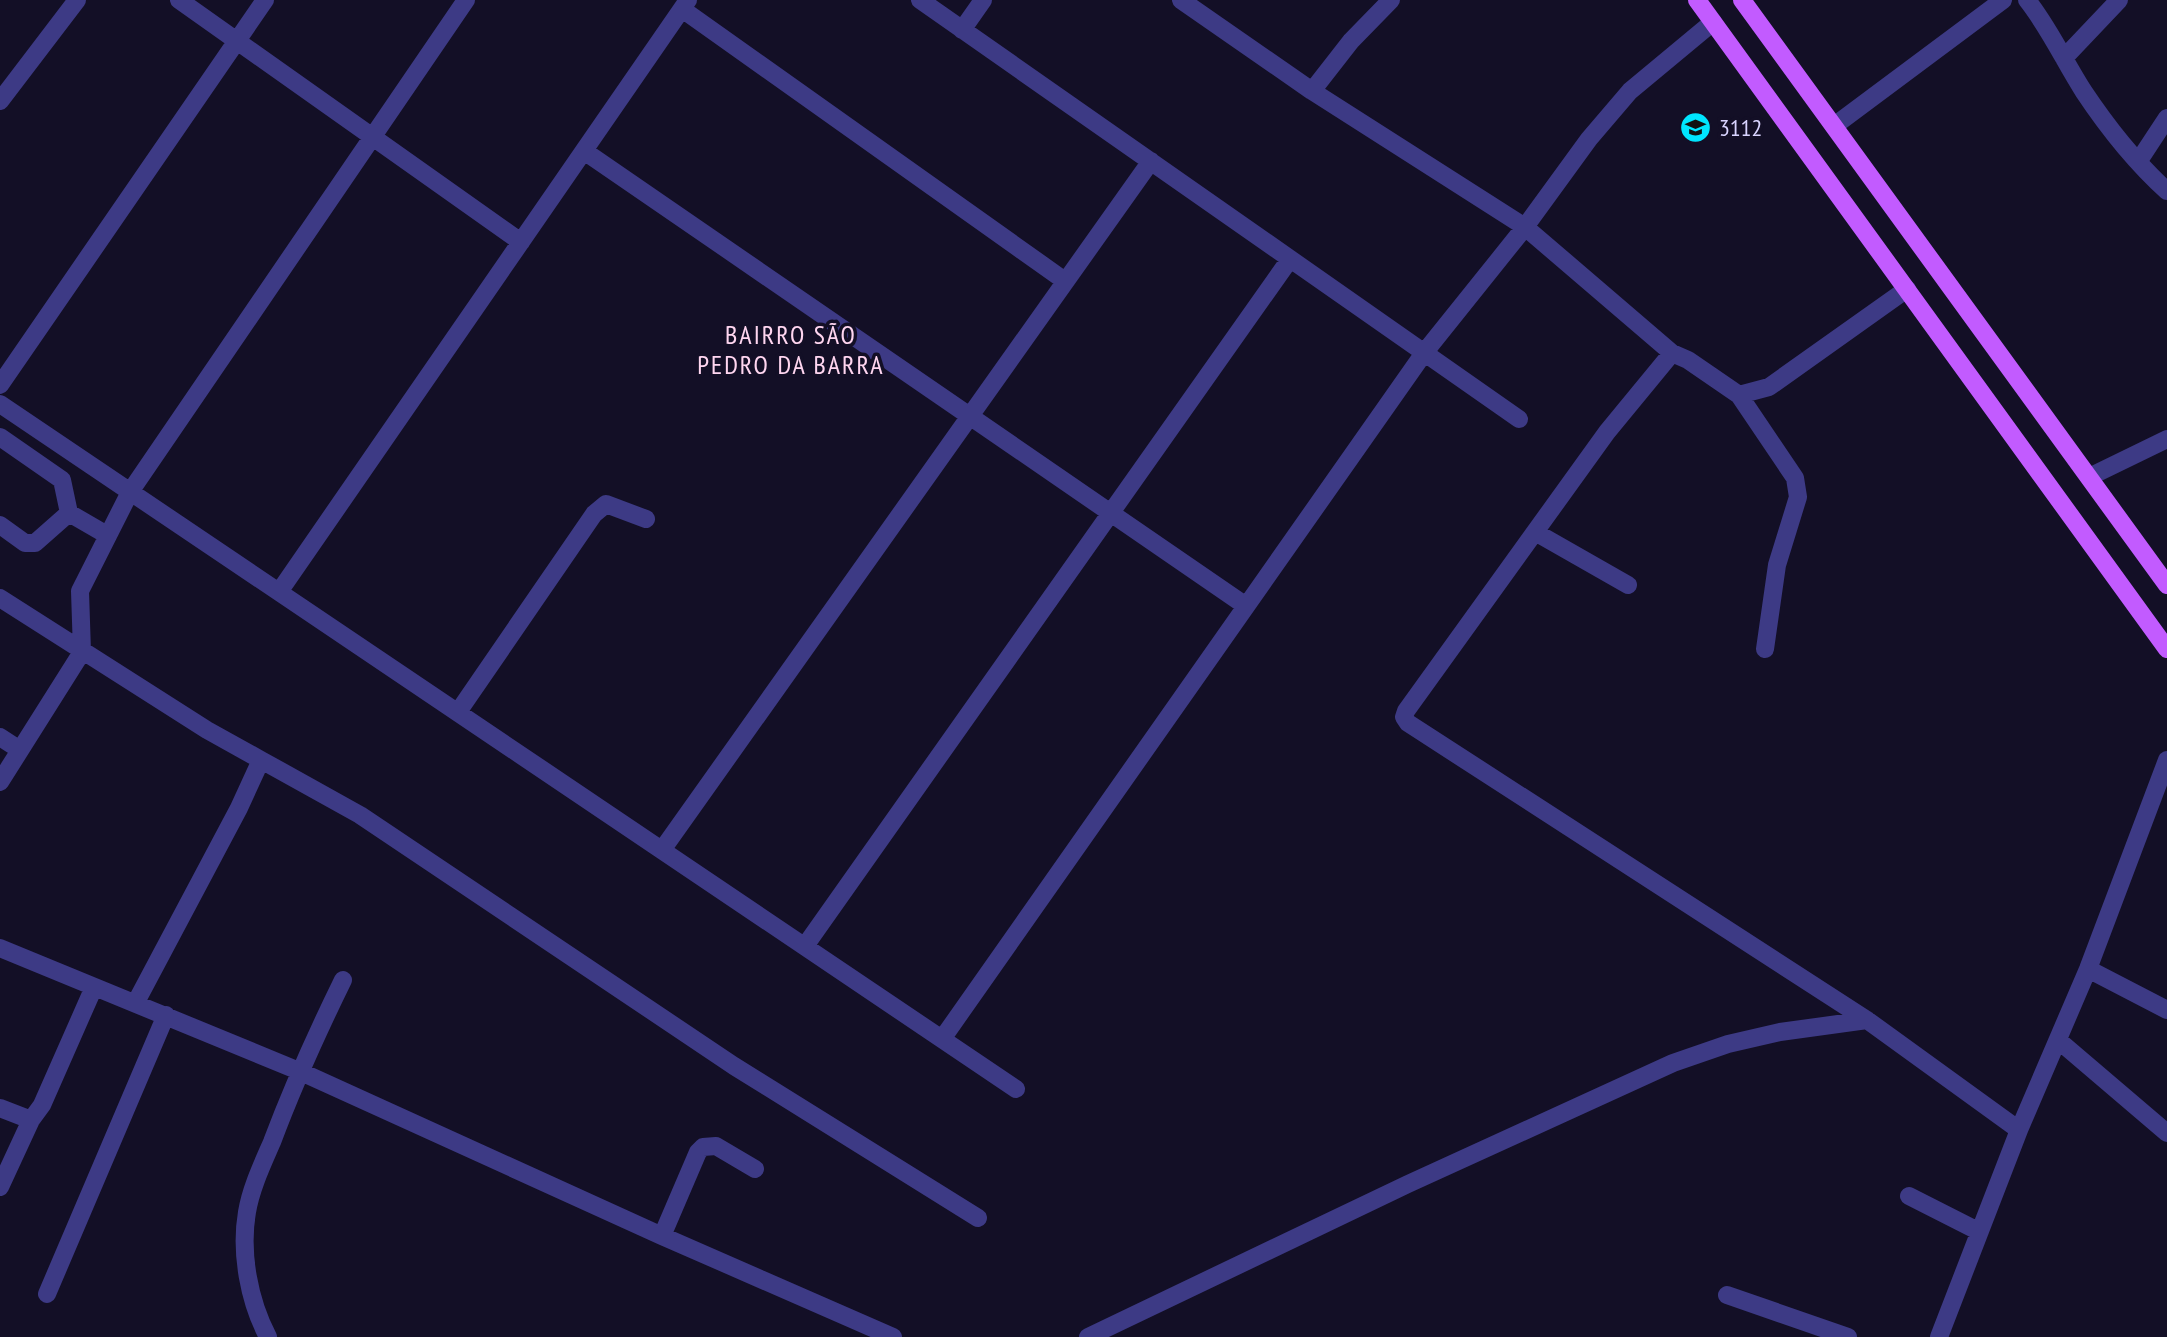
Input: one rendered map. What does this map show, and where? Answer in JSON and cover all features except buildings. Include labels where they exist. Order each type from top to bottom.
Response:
[{"type":"main road","points":[[1698,0],[2167,649]]},
{"type":"main road","points":[[1742,0],[2167,585]]},
{"type":"street","points":[[0,101],[76,0]]},
{"type":"street","points":[[179,0],[521,242]]},
{"type":"street","points":[[0,385],[265,0]]},
{"type":"street","points":[[0,782],[82,652],[80,591],[130,492],[466,0]]},
{"type":"street","points":[[920,0],[1519,419]]},
{"type":"street","points":[[962,30],[983,0]]},
{"type":"street","points":[[1181,0],[1312,91],[1525,227],[1672,353],[1688,360],[1739,395],[1795,478],[1798,497],[1777,565],[1765,649]]},
{"type":"street","points":[[1312,91],[1351,41],[1391,0]]},
{"type":"street","points":[[1835,126],[2003,0]]},
{"type":"street","points":[[2027,0],[2084,92],[2138,162],[2167,191]]},
{"type":"street","points":[[2064,58],[2119,0]]},
{"type":"street","points":[[279,592],[685,5],[1065,282]]},
{"type":"street","points":[[942,1039],[1424,353],[1525,227],[1589,139],[1630,92],[1713,22]]},
{"type":"street","points":[[2138,162],[2167,118]]},
{"type":"street","points":[[584,150],[1246,606]]},
{"type":"street","points":[[662,850],[1151,161]]},
{"type":"street","points":[[805,946],[1290,259]]},
{"type":"street","points":[[1739,395],[1769,387],[1907,289]]},
{"type":"street","points":[[1672,353],[1606,432],[1404,717],[1408,723],[1867,1020],[2019,1129]]},
{"type":"street","points":[[0,404],[1016,1089]]},
{"type":"street","points":[[0,437],[62,480],[69,513],[107,535]]},
{"type":"street","points":[[2088,477],[2167,439]]},
{"type":"street","points":[[458,712],[594,514],[606,504],[646,519]]},
{"type":"street","points":[[0,525],[25,543],[35,543],[69,513]]},
{"type":"street","points":[[1535,532],[1628,585]]},
{"type":"street","points":[[0,598],[218,737],[359,815],[734,1066],[978,1218]]},
{"type":"street","points":[[0,737],[20,750]]},
{"type":"street","points":[[136,1002],[239,808],[261,760]]},
{"type":"street","points":[[1939,1337],[2019,1129],[2088,969],[2167,760]]},
{"type":"street","points":[[0,948],[299,1071],[872,1334],[893,1337]]},
{"type":"street","points":[[2088,969],[2167,1010]]},
{"type":"street","points":[[268,1337],[250,1286],[245,1241],[247,1213],[252,1191],[299,1071],[343,980]]},
{"type":"street","points":[[0,1187],[31,1120],[41,1105],[94,987]]},
{"type":"street","points":[[47,1294],[166,1016]]},
{"type":"street","points":[[1088,1337],[1408,1184],[1673,1063],[1728,1044],[1780,1032],[1867,1020]]},
{"type":"street","points":[[2058,1040],[2167,1133]]},
{"type":"street","points":[[0,1108],[31,1120]]},
{"type":"street","points":[[662,1236],[698,1152],[703,1147],[716,1146],[755,1169]]},
{"type":"street","points":[[1909,1196],[1978,1231]]},
{"type":"street","points":[[1727,1295],[1848,1337]]},
{"type":"place","name":"3112","points":[[1696,127]]},
{"type":"district","name":"BAIRRO SÃO PEDRO DA BARRA","points":[[791,349]]}]
